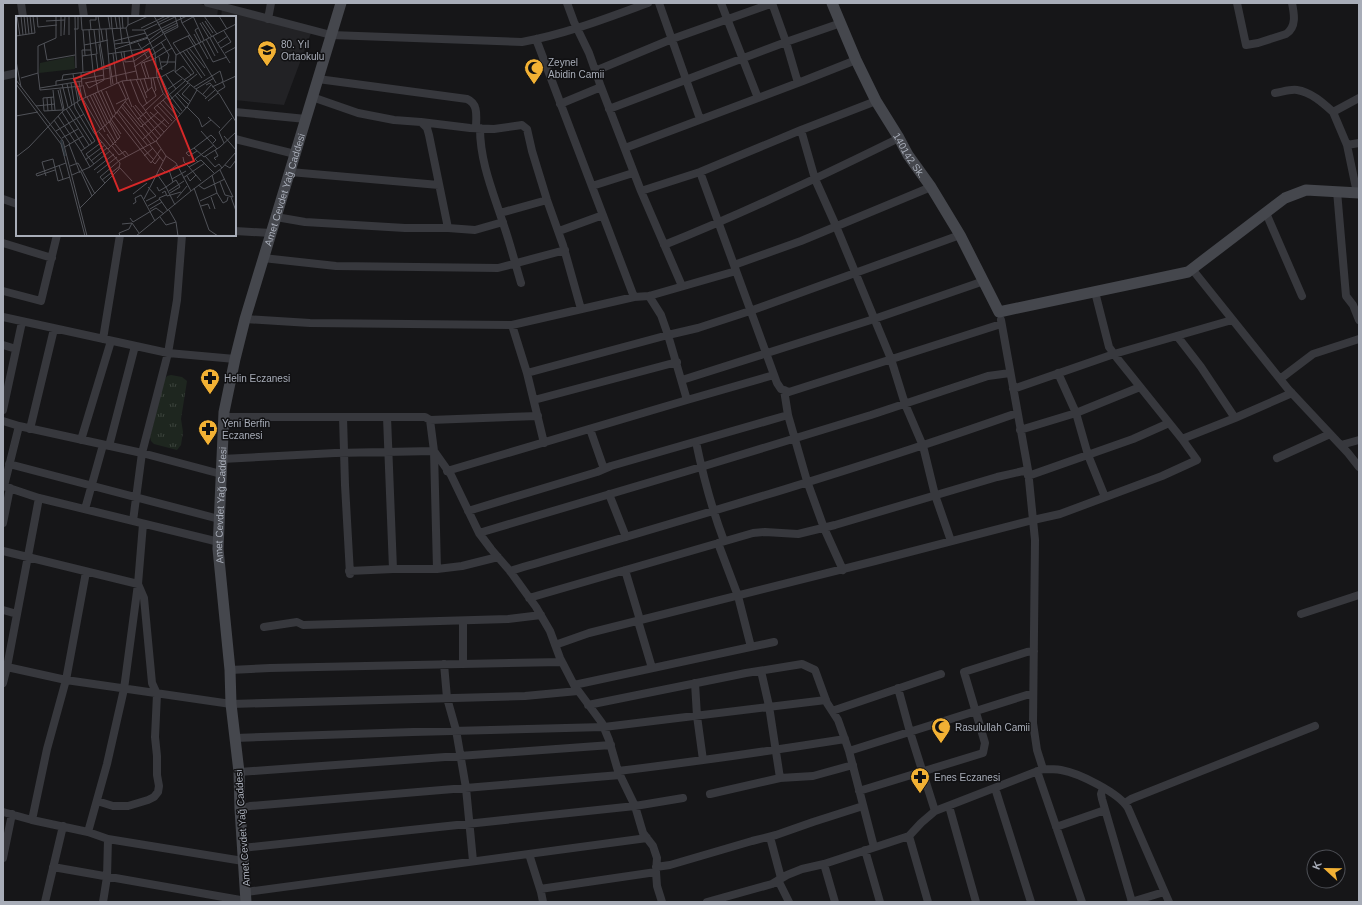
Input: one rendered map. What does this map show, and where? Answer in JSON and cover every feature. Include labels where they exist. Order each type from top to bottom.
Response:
[{"type":"street","points":[[21,3],[23,16]]},
{"type":"street","points":[[82,3],[84,16]]},
{"type":"street","points":[[135,16],[136,3]]},
{"type":"street","points":[[208,3],[331,35],[522,42],[577,29],[629,6],[648,3]]},
{"type":"street","points":[[268,19],[271,3]]},
{"type":"street","name":"Amet Cevdet Yağ Caddesi","points":[[246,898],[242,848],[239,772],[231,704],[230,670],[218,549],[224,417],[235,359],[245,319],[341,3]]},
{"type":"street","points":[[567,3],[577,29],[589,53],[633,173],[682,286]]},
{"type":"street","points":[[659,3],[700,119]]},
{"type":"street","points":[[721,3],[726,20],[758,98]]},
{"type":"street","points":[[595,71],[672,39],[773,3],[798,83]]},
{"type":"street","name":"140142 Sk.","points":[[832,3],[856,60],[876,101],[899,138],[908,156],[931,187],[960,235],[997,307]]},
{"type":"street","points":[[1237,3],[1246,45],[1258,43],[1290,32],[1294,16],[1292,3]]},
{"type":"street","points":[[610,109],[742,58],[841,23]]},
{"type":"street","points":[[536,39],[634,297]]},
{"type":"street","points":[[625,148],[856,60]]},
{"type":"street","points":[[3,76],[16,73]]},
{"type":"street","points":[[318,79],[467,99],[475,105],[480,146],[491,191],[503,222],[521,283]]},
{"type":"street","points":[[560,104],[601,87]]},
{"type":"street","points":[[1082,902],[1056,827],[1040,770],[1033,723],[1035,540],[1028,473],[1002,324],[997,307],[1095,292],[1188,272],[1285,198],[1306,190],[1358,193],[1346,146],[1333,112],[1312,95],[1298,90],[1275,93]]},
{"type":"street","points":[[312,97],[358,113],[394,120],[494,129],[522,125],[527,129],[547,200],[565,250],[581,309]]},
{"type":"street","points":[[1333,112],[1359,98]]},
{"type":"street","points":[[641,191],[700,172],[876,101]]},
{"type":"street","points":[[236,112],[306,119]]},
{"type":"street","points":[[421,122],[427,128],[430,136],[448,228]]},
{"type":"street","points":[[801,130],[815,179],[891,359],[905,404],[923,446],[935,495],[951,541]]},
{"type":"street","points":[[664,245],[718,223],[815,179],[899,138]]},
{"type":"street","points":[[236,139],[295,154]]},
{"type":"street","points":[[1346,146],[1359,143]]},
{"type":"street","points":[[290,172],[440,185]]},
{"type":"street","points":[[700,172],[750,311],[774,375],[781,389],[789,392],[1002,324]]},
{"type":"street","points":[[592,186],[633,173]]},
{"type":"street","points":[[245,319],[310,323],[512,325],[634,297],[649,296],[682,286],[735,268],[931,187]]},
{"type":"street","points":[[1337,191],[1346,296],[1359,320]]},
{"type":"street","points":[[3,199],[16,204]]},
{"type":"street","points":[[500,213],[547,200]]},
{"type":"street","points":[[1266,213],[1302,296]]},
{"type":"street","points":[[559,231],[603,215]]},
{"type":"street","points":[[276,217],[305,222],[405,228],[448,228],[474,230],[503,222]]},
{"type":"street","points":[[236,231],[271,233]]},
{"type":"street","points":[[527,373],[698,328],[750,311],[960,235]]},
{"type":"street","points":[[3,291],[41,301],[57,236]]},
{"type":"street","points":[[81,440],[107,340],[120,236]]},
{"type":"street","points":[[132,521],[142,453],[168,353],[177,300],[182,236]]},
{"type":"street","points":[[3,243],[52,258]]},
{"type":"street","points":[[263,258],[336,266],[478,269],[498,268],[565,250]]},
{"type":"street","points":[[1192,269],[1280,379],[1341,445],[1359,467]]},
{"type":"street","points":[[682,380],[874,319],[984,281]]},
{"type":"street","points":[[555,645],[589,633],[639,620],[843,570],[1060,514],[1162,476],[1197,460],[1114,354],[1110,347],[1095,292]]},
{"type":"street","points":[[649,296],[661,315],[677,362],[687,400]]},
{"type":"street","points":[[1350,302],[1359,300]]},
{"type":"street","points":[[3,317],[168,353],[235,359]]},
{"type":"street","points":[[1013,389],[1114,354],[1232,320]]},
{"type":"street","points":[[3,410],[6,383],[22,322]]},
{"type":"street","points":[[512,325],[527,373],[544,443]]},
{"type":"street","points":[[30,428],[54,329]]},
{"type":"street","points":[[1177,336],[1201,367],[1235,418]]},
{"type":"street","points":[[1280,379],[1313,354],[1359,339]]},
{"type":"street","points":[[3,345],[16,349]]},
{"type":"street","points":[[84,509],[106,445],[135,346]]},
{"type":"street","points":[[534,400],[677,362]]},
{"type":"street","points":[[479,533],[701,467],[905,404],[988,376],[1010,373]]},
{"type":"street","points":[[1058,373],[1076,412],[1088,455],[1106,497]]},
{"type":"street","points":[[448,471],[774,375]]},
{"type":"street","points":[[1020,430],[1076,412],[1140,387]]},
{"type":"street","points":[[784,390],[788,414],[807,482],[824,528],[843,570]]},
{"type":"street","points":[[1182,439],[1292,393]]},
{"type":"street","points":[[510,571],[923,446],[1018,413]]},
{"type":"street","points":[[468,511],[611,466],[788,414]]},
{"type":"street","points":[[224,417],[387,417],[425,418],[430,420],[538,416]]},
{"type":"street","points":[[343,417],[349,572],[393,569],[437,569],[462,566],[498,557]]},
{"type":"street","points":[[387,417],[393,569]]},
{"type":"street","points":[[430,420],[434,451],[437,569]]},
{"type":"street","points":[[3,422],[142,453],[222,474]]},
{"type":"street","points":[[529,598],[754,533],[765,532],[798,534],[824,528],[997,477],[1028,473],[1088,455],[1133,439],[1169,423]]},
{"type":"street","points":[[3,523],[9,464],[19,426]]},
{"type":"street","points":[[590,429],[604,469]]},
{"type":"street","points":[[1277,458],[1330,434]]},
{"type":"street","points":[[1341,445],[1359,440]]},
{"type":"street","points":[[696,442],[701,467],[721,542],[738,596],[751,647]]},
{"type":"street","points":[[222,459],[344,453],[434,451]]},
{"type":"street","points":[[434,451],[448,471],[479,533],[510,571],[541,615],[550,631],[562,662],[576,688],[604,727],[619,773],[635,806],[641,826],[653,846],[657,858],[657,886],[662,902]]},
{"type":"street","points":[[9,464],[91,487],[220,519]]},
{"type":"street","points":[[6,487],[39,498],[219,542]]},
{"type":"street","points":[[609,494],[626,537]]},
{"type":"street","points":[[3,683],[39,498]]},
{"type":"street","points":[[88,832],[107,764],[124,689],[138,584],[143,524]]},
{"type":"street","points":[[3,551],[138,584]]},
{"type":"street","points":[[626,570],[652,668]]},
{"type":"street","points":[[32,820],[47,749],[66,680],[86,572]]},
{"type":"street","points":[[97,801],[113,806],[128,806],[148,800],[154,797],[158,792],[159,786],[157,775],[156,737],[157,694],[152,683],[144,598],[138,584]]},
{"type":"street","points":[[1301,614],[1359,595]]},
{"type":"street","points":[[3,610],[17,614]]},
{"type":"street","points":[[264,627],[297,622],[303,625],[508,619],[541,615]]},
{"type":"street","points":[[463,620],[463,664]]},
{"type":"street","points":[[5,670],[231,704],[525,696],[576,688],[652,668],[774,642]]},
{"type":"street","points":[[859,791],[983,753],[985,743],[964,672],[1034,651]]},
{"type":"street","points":[[230,670],[562,662]]},
{"type":"street","points":[[444,664],[448,698],[456,730],[466,788],[473,862]]},
{"type":"street","points":[[588,705],[695,683],[802,664],[815,670],[826,700],[838,720],[845,739],[874,847]]},
{"type":"street","points":[[761,671],[769,706],[780,778]]},
{"type":"street","points":[[832,711],[941,674]]},
{"type":"street","points":[[695,683],[697,716],[703,760]]},
{"type":"street","points":[[898,688],[922,772],[935,811]]},
{"type":"street","points":[[849,751],[1033,694]]},
{"type":"street","points":[[235,738],[456,730],[604,727],[826,700]]},
{"type":"street","points":[[1125,803],[1131,799],[1315,726]]},
{"type":"street","points":[[240,809],[250,806],[466,788],[619,773],[845,739]]},
{"type":"street","points":[[239,772],[611,745]]},
{"type":"street","points":[[710,794],[780,778],[813,776],[853,765]]},
{"type":"street","points":[[707,902],[727,900],[772,884],[802,869],[824,864],[909,836],[920,823],[935,811],[1040,770],[1062,770],[1072,773],[1103,788],[1125,803],[1169,902]]},
{"type":"street","points":[[995,788],[1031,902]]},
{"type":"street","points":[[1103,788],[1101,797],[1132,902],[1164,892]]},
{"type":"street","points":[[242,848],[635,806],[683,798]]},
{"type":"street","points":[[540,889],[656,869],[770,837],[863,806]]},
{"type":"street","points":[[949,806],[976,902]]},
{"type":"street","points":[[1056,827],[1105,810]]},
{"type":"street","points":[[3,812],[88,832],[108,839],[243,861]]},
{"type":"street","points":[[3,858],[12,814]]},
{"type":"street","points":[[45,902],[63,826]]},
{"type":"street","points":[[909,836],[928,902]]},
{"type":"street","points":[[770,837],[780,879],[789,902]]},
{"type":"street","points":[[53,867],[107,877],[246,898],[473,862],[647,838]]},
{"type":"street","points":[[103,902],[107,877],[108,839]]},
{"type":"street","points":[[865,850],[880,902]]},
{"type":"street","points":[[529,854],[543,902]]},
{"type":"street","points":[[824,864],[835,902]]},
{"type":"shaded area","points":[[146,3],[196,3],[218,9],[217,16],[144,16]]},
{"type":"shaded area","name":"80. Yıl Ortaokulu","points":[[222,9],[311,33],[284,105],[236,100],[236,16],[221,16]]},
{"type":"green space","points":[[171,375],[182,377],[187,381],[181,419],[183,432],[181,445],[177,450],[154,444],[150,437],[164,380],[167,376]]},
{"type":"place","name":"80. Yıl Ortaokulu","points":[[267,67]]},
{"type":"place","name":"Zeynel Abidin Camii","points":[[534,85]]},
{"type":"place","name":"Helin Eczanesi","points":[[210,395]]},
{"type":"place","name":"Yeni Berfin Eczanesi","points":[[208,446]]},
{"type":"place","name":"Rasulullah Camii","points":[[941,744]]},
{"type":"place","name":"Enes Eczanesi","points":[[920,794]]}]
